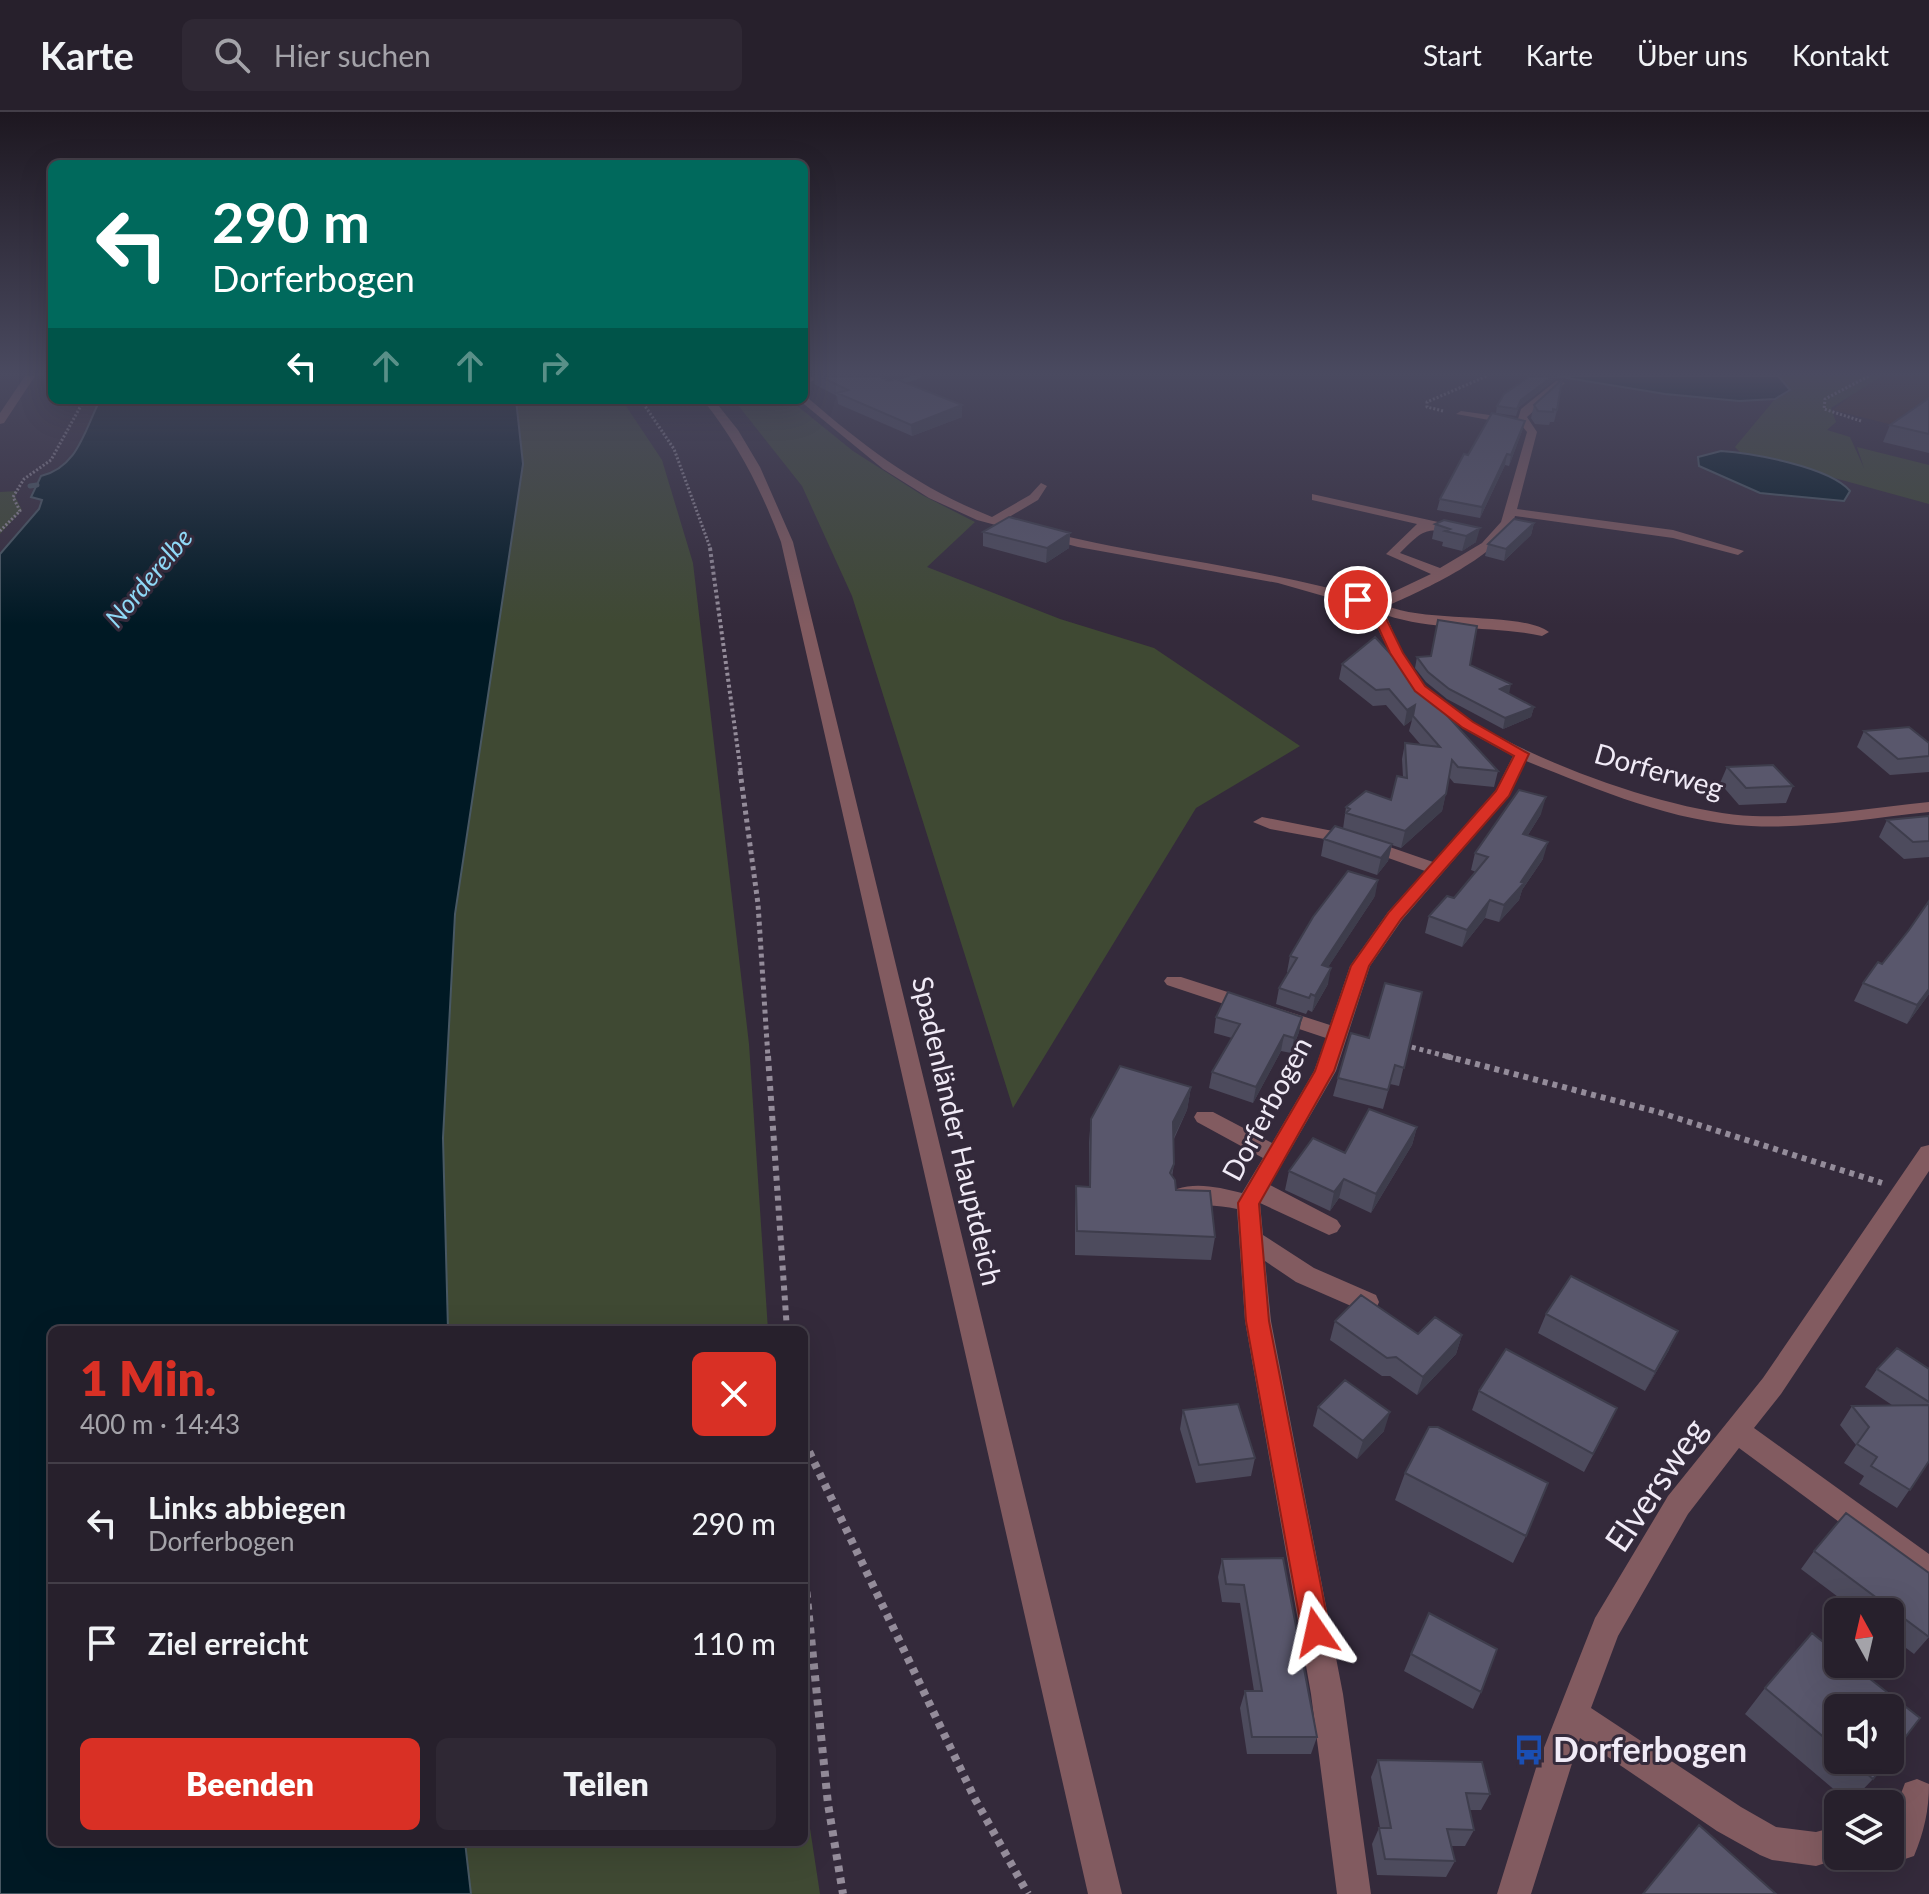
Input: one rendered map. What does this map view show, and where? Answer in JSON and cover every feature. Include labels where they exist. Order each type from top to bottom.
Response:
[{"type":"street","name":"Spadenländer Hauptdeich","points":[[750,459],[768,491],[791,557],[1105,1894]]},
{"type":"street","points":[[878,459],[929,494],[995,520],[1060,537],[1342,594],[1388,613],[1439,622],[1493,622],[1542,632]]},
{"type":"street","points":[[1375,606],[1441,573],[1492,539],[1507,523],[1525,459]]},
{"type":"street","points":[[995,520],[1025,504],[1041,486]]},
{"type":"street","points":[[1316,497],[1492,539]]},
{"type":"street","points":[[1510,512],[1673,534],[1738,551]]},
{"type":"street","points":[[1430,523],[1416,530],[1392,554],[1441,573]]},
{"type":"street","points":[[1375,606],[1397,653],[1420,688],[1468,725],[1522,754]]},
{"type":"street","name":"Dorferweg","points":[[1522,754],[1675,809],[1749,821],[1799,820],[1929,807]]},
{"type":"street","name":"Dorferbogen","points":[[1354,1894],[1327,1694],[1258,1321],[1251,1239],[1252,1196],[1325,1071],[1360,966],[1395,916],[1503,792],[1522,754]]},
{"type":"street","points":[[1262,822],[1361,842],[1436,869]]},
{"type":"street","points":[[1174,981],[1337,1034]]},
{"type":"street","points":[[1205,1117],[1276,1155]]},
{"type":"street","name":"Elversweg","points":[[1514,1894],[1552,1768],[1606,1628],[1678,1505],[1772,1386],[1929,1153]]},
{"type":"street","points":[[1181,1195],[1252,1196],[1329,1226]]},
{"type":"street","points":[[1251,1239],[1305,1275],[1367,1302]]},
{"type":"street","points":[[1737,1431],[1929,1571]]},
{"type":"street","points":[[1573,1715],[1729,1819],[1772,1843],[1816,1849],[1824,1847]]},
{"type":"street","points":[[1904,1837],[1917,1795]]},
{"type":"path","points":[[0,531],[20,511],[13,497],[24,479],[51,459]]},
{"type":"path","points":[[678,459],[711,550],[758,904],[787,1326]]},
{"type":"path","points":[[1400,1044],[1673,1116],[1906,1191]]},
{"type":"path","points":[[808,1449],[975,1799],[1028,1894]]},
{"type":"path","points":[[808,1607],[828,1804],[843,1894]]},
{"type":"green space","points":[[522,459],[661,459],[693,563],[749,1044],[768,1326],[448,1326],[443,1138],[455,914]]},
{"type":"green space","points":[[781,459],[866,459],[922,495],[975,522],[927,567],[1060,619],[1154,648],[1300,746],[1196,808],[1013,1108],[852,596],[802,486]]},
{"type":"green space","points":[[1766,459],[1860,459],[1864,468],[1861,459],[1906,459],[1929,465],[1929,504]]},
{"type":"green space","points":[[18,491],[15,496],[22,510],[0,534],[0,492]]},
{"type":"green space","points":[[808,1815],[820,1894],[471,1894],[465,1846],[808,1846]]},
{"type":"water","name":"Norderelbe","points":[[69,459],[522,459],[455,914],[443,1138],[448,1326],[48,1326],[48,1846],[465,1846],[471,1894],[0,1894],[0,554],[39,509],[42,500],[31,497],[41,476]]},
{"type":"water","points":[[1698,459],[1775,459],[1826,475],[1850,491],[1844,501],[1760,493],[1699,466]]},
{"type":"building","points":[[1461,459],[1505,459],[1482,507],[1440,499]]},
{"type":"building","points":[[1009,517],[1070,533],[1047,548],[983,532]]},
{"type":"building","points":[[1514,519],[1534,523],[1506,549],[1488,544]]},
{"type":"building","points":[[1444,520],[1480,528],[1466,536],[1445,531],[1450,529],[1435,524]]},
{"type":"building","points":[[1438,620],[1477,626],[1470,665],[1511,684],[1500,689],[1534,707],[1505,718],[1449,689],[1428,672],[1417,657],[1431,656]]},
{"type":"building","points":[[1375,637],[1498,771],[1458,767],[1452,760],[1446,794],[1405,831],[1346,813],[1350,809],[1346,807],[1366,791],[1391,800],[1397,776],[1407,778],[1405,743],[1440,747],[1413,716],[1415,705],[1407,710],[1389,689],[1376,690],[1342,664]]},
{"type":"building","points":[[1909,727],[1929,743],[1929,756],[1898,759],[1864,731]]},
{"type":"building","points":[[1773,765],[1793,786],[1746,788],[1727,767]]},
{"type":"building","points":[[1519,790],[1546,797],[1523,834],[1548,842],[1521,882],[1524,883],[1504,905],[1490,900],[1467,930],[1429,916],[1447,896],[1454,898],[1488,857],[1475,853]]},
{"type":"building","points":[[1929,816],[1929,841],[1913,842],[1887,820]]},
{"type":"building","points":[[1335,826],[1392,844],[1381,858],[1324,839]]},
{"type":"building","points":[[1348,871],[1378,880],[1322,965],[1331,968],[1315,996],[1311,994],[1309,998],[1279,988],[1297,958],[1290,956],[1313,917]]},
{"type":"building","points":[[1929,901],[1929,989],[1917,1005],[1863,983],[1878,962],[1882,964]]},
{"type":"building","points":[[1385,983],[1422,992],[1404,1068],[1395,1065],[1388,1090],[1338,1078],[1351,1033],[1369,1038]]},
{"type":"building","points":[[1228,992],[1302,1017],[1294,1038],[1284,1035],[1256,1087],[1212,1072],[1240,1024],[1216,1017]]},
{"type":"building","points":[[1120,1066],[1191,1087],[1173,1122],[1174,1164],[1170,1173],[1176,1190],[1210,1191],[1215,1237],[1077,1231],[1076,1186],[1090,1187],[1091,1119]]},
{"type":"building","points":[[1369,1109],[1417,1127],[1376,1194],[1344,1179],[1334,1192],[1289,1171],[1313,1138],[1345,1153]]},
{"type":"building","points":[[1571,1276],[1678,1331],[1655,1372],[1546,1314]]},
{"type":"building","points":[[1361,1295],[1418,1334],[1435,1317],[1462,1335],[1423,1377],[1396,1357],[1387,1358],[1335,1321]]},
{"type":"building","points":[[1897,1348],[1929,1369],[1929,1402],[1877,1369]]},
{"type":"building","points":[[1506,1349],[1617,1408],[1593,1454],[1479,1391]]},
{"type":"building","points":[[1345,1380],[1390,1412],[1363,1441],[1318,1407]]},
{"type":"building","points":[[1238,1404],[1255,1458],[1199,1465],[1183,1410]]},
{"type":"building","points":[[1929,1405],[1929,1461],[1910,1490],[1871,1466],[1877,1457],[1857,1444],[1869,1427],[1852,1406]]},
{"type":"building","points":[[1429,1427],[1438,1427],[1548,1483],[1526,1536],[1405,1473]]},
{"type":"building","points":[[1846,1513],[1929,1573],[1929,1637],[1904,1618],[1904,1598],[1877,1598],[1814,1551]]},
{"type":"building","points":[[1283,1558],[1317,1737],[1252,1737],[1245,1691],[1262,1691],[1244,1585],[1226,1584],[1222,1559]]},
{"type":"building","points":[[1429,1613],[1497,1649],[1481,1692],[1411,1654]]},
{"type":"building","points":[[1812,1633],[1824,1643],[1824,1678],[1869,1678],[1889,1694],[1824,1694],[1824,1737],[1765,1688]]},
{"type":"building","points":[[1904,1705],[1920,1718],[1904,1739]]},
{"type":"building","points":[[1378,1760],[1482,1762],[1490,1794],[1466,1793],[1474,1830],[1447,1829],[1455,1861],[1385,1859],[1379,1828],[1391,1828]]},
{"type":"building","points":[[1699,1825],[1776,1894],[1643,1894]]},
{"type":"waterway","points":[[30,486],[37,485]]},
{"type":"place","name":"Dorferbogen","points":[[1529,1750]]},
{"type":"route","points":[[1316,1632],[1258,1321],[1248,1203],[1325,1071],[1360,966],[1395,916],[1503,792],[1522,754],[1468,725],[1420,688],[1397,653],[1375,606],[1358,600]]}]
